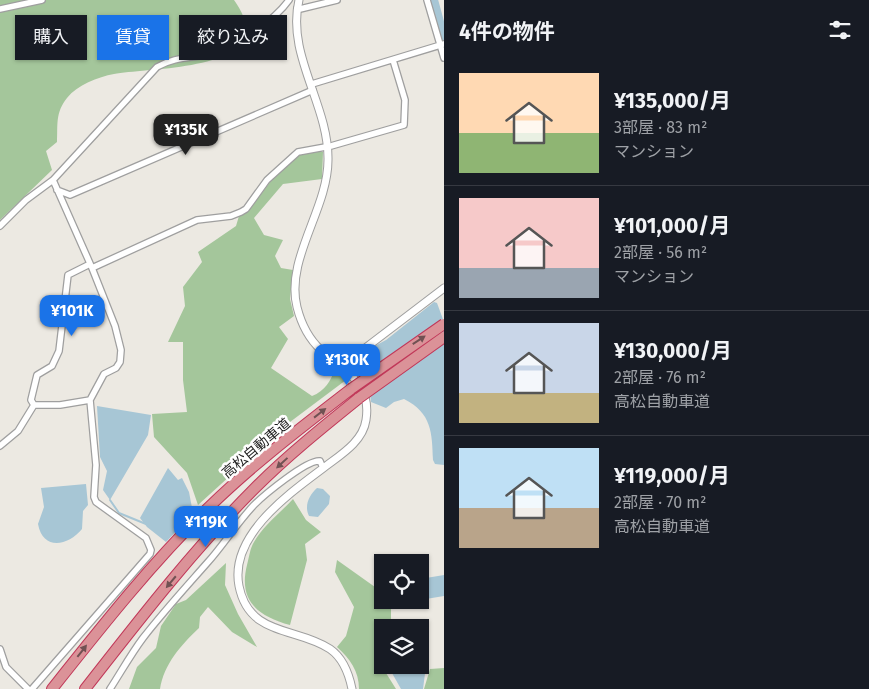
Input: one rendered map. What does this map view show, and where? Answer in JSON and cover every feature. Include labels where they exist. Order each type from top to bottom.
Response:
[{"type":"highway","name":"高松自動車道","points":[[52,689],[131,590],[209,507],[264,457],[351,388],[444,324]]},
{"type":"highway","name":"高松自動車道","points":[[85,689],[132,628],[226,518],[302,444],[359,398],[444,337]]},
{"type":"street","points":[[0,9],[42,0]]},
{"type":"street","points":[[0,226],[26,200],[53,180],[157,67],[173,60],[224,50],[282,10],[289,0]]},
{"type":"street","points":[[299,0],[297,8],[297,38],[313,87],[328,157],[327,178],[298,265],[295,295],[300,317],[307,333],[321,350],[343,365],[359,385],[367,410],[366,423],[354,444],[271,511],[246,541],[236,569],[239,587],[248,608],[272,628],[331,649],[346,668],[352,689]]},
{"type":"street","points":[[297,8],[300,9],[337,0]]},
{"type":"street","points":[[427,0],[442,45],[444,58]]},
{"type":"street","points":[[57,190],[70,195],[313,87],[442,45]]},
{"type":"street","points":[[34,405],[31,400],[37,375],[52,366],[60,351],[66,281],[70,272],[91,266],[197,220],[231,216],[241,212],[267,180],[291,156],[306,148],[326,147],[404,125],[405,100],[394,60]]},
{"type":"street","points":[[32,689],[150,554],[151,550],[146,538],[96,502],[94,496],[96,465],[90,400],[104,374],[116,368],[120,362],[121,350],[115,326],[91,266],[53,180]]},
{"type":"street","points":[[343,365],[444,288]]},
{"type":"street","points":[[34,405],[60,405],[90,400]]},
{"type":"street","points":[[0,446],[18,432],[34,405]]},
{"type":"street","points":[[110,689],[142,640],[171,602],[209,561],[254,506],[269,491],[308,464],[316,461],[320,462],[323,468]]},
{"type":"street","points":[[0,648],[6,667],[28,689]]},
{"type":"green space","points":[[0,0],[234,0],[241,15],[179,15],[179,60],[210,60],[182,66],[108,75],[88,82],[71,93],[63,104],[58,119],[57,142],[46,151],[52,170],[0,220]]},
{"type":"green space","points":[[310,150],[323,152],[322,179],[283,184],[254,218],[264,235],[283,240],[275,256],[281,268],[293,270],[290,299],[294,316],[279,327],[288,339],[271,368],[312,396],[327,385],[335,368],[346,380],[286,425],[198,505],[187,473],[154,437],[152,414],[187,412],[183,380],[183,342],[168,342],[185,306],[183,287],[202,262],[198,252],[236,226],[239,216],[257,199],[278,172],[297,156]]},
{"type":"green space","points":[[293,499],[306,520],[321,532],[305,544],[307,560],[290,625],[269,617],[253,605],[245,588],[245,578],[254,542],[267,525]]},
{"type":"green space","points":[[337,560],[374,586],[374,609],[391,609],[391,619],[374,619],[374,674],[387,674],[396,689],[359,689],[359,683],[353,666],[337,647],[346,636],[354,607],[335,572]]},
{"type":"green space","points":[[226,563],[225,585],[238,614],[257,647],[232,632],[208,607],[200,617],[199,628],[169,663],[160,689],[129,689],[137,667],[156,648],[161,626],[176,604],[186,600]]},
{"type":"green space","points":[[444,668],[444,689],[424,689],[430,669]]},
{"type":"water","points":[[434,302],[437,303],[444,322],[444,465],[435,464],[433,460],[429,425],[420,411],[404,399],[394,402],[386,408],[371,402],[370,395],[371,348],[386,340]]},
{"type":"water","points":[[97,406],[151,415],[148,435],[110,500],[103,490],[107,471],[100,457]]},
{"type":"water","points":[[168,468],[178,480],[182,478],[189,492],[193,513],[166,542],[147,527],[140,518]]},
{"type":"water","points":[[86,484],[88,505],[83,511],[82,529],[76,535],[63,542],[50,542],[45,539],[38,524],[44,507],[41,488]]},
{"type":"water","points":[[317,488],[323,489],[330,496],[329,504],[318,517],[309,516],[308,501]]},
{"type":"water","points":[[444,575],[444,596],[429,598],[429,578]]},
{"type":"water","points":[[393,674],[425,674],[423,689],[401,689]]},
{"type":"waterway","points":[[433,0],[444,40]]},
{"type":"waterway","points":[[110,500],[119,513],[146,524]]}]
